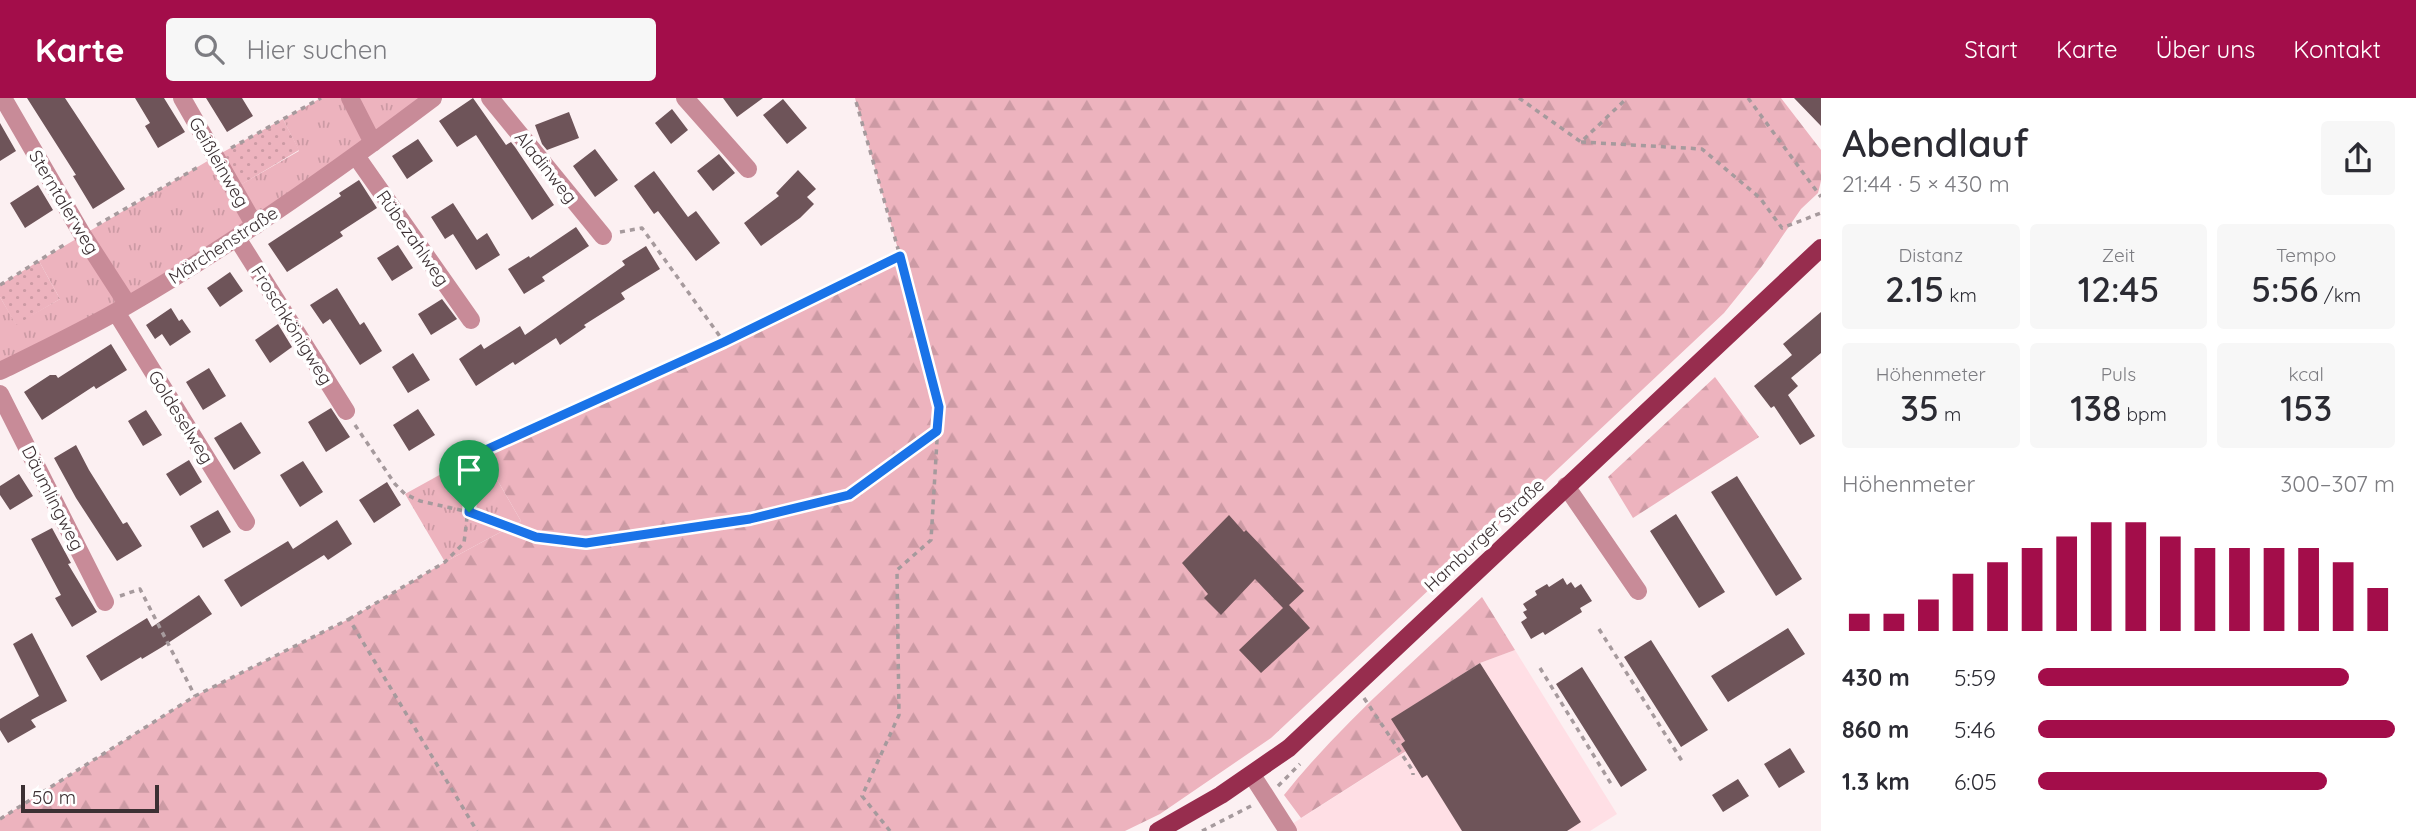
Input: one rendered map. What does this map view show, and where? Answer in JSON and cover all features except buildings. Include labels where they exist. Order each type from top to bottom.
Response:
[{"type":"main road","name":"Hamburger Straße","points":[[1158,831],[1252,775],[1289,748],[1821,247]]},
{"type":"street","name":"Sterntalerweg","points":[[3,98],[122,309]]},
{"type":"street","name":"Geißleinweg","points":[[182,98],[256,226]]},
{"type":"street","points":[[350,98],[373,143]]},
{"type":"street","name":"Märchenstraße","points":[[1,370],[122,309],[237,238],[356,156],[433,98]]},
{"type":"street","name":"Aladinweg","points":[[490,98],[603,236]]},
{"type":"street","points":[[685,98],[748,169]]},
{"type":"street","name":"Rübezahlweg","points":[[356,156],[471,320]]},
{"type":"street","name":"Froschkönigweg","points":[[237,238],[346,411]]},
{"type":"street","name":"Goldeselweg","points":[[122,309],[246,522]]},
{"type":"street","name":"Däumlingweg","points":[[0,394],[105,602]]},
{"type":"street","points":[[1566,486],[1638,591]]},
{"type":"street","points":[[1252,775],[1288,831]]},
{"type":"path","points":[[0,285],[82,234],[321,98]]},
{"type":"path","points":[[855,98],[939,407],[931,540],[897,570],[900,715],[862,796],[890,831]]},
{"type":"path","points":[[1519,98],[1581,142],[1702,149],[1760,198],[1782,228],[1821,213]]},
{"type":"path","points":[[1581,142],[1627,98]]},
{"type":"path","points":[[1748,98],[1821,197]]},
{"type":"path","points":[[603,236],[642,228],[724,342]]},
{"type":"path","points":[[0,819],[195,696],[349,619],[445,562],[464,543],[473,466],[481,452],[724,342],[900,256]]},
{"type":"path","points":[[346,411],[395,484],[405,494],[420,501],[469,512],[536,537],[586,543],[750,519],[849,495],[937,431]]},
{"type":"path","points":[[105,602],[140,589],[195,696]]},
{"type":"path","points":[[349,619],[477,831]]},
{"type":"path","points":[[1599,629],[1682,761]]},
{"type":"path","points":[[1540,668],[1613,787]]},
{"type":"path","points":[[1353,686],[1364,697],[1413,771],[1413,775]]},
{"type":"shaded area","points":[[1515,650],[1617,814],[1590,831],[1281,831],[1405,752],[1391,719],[1480,663]]},
{"type":"green space","points":[[321,98],[433,98],[255,226],[0,371],[0,297],[16,324],[60,299],[39,261],[216,156],[235,188],[299,151],[283,119]]},
{"type":"green space","points":[[855,98],[1781,98],[1821,150],[1821,181],[1818,193],[1801,209],[1762,266],[1724,313],[1271,738],[1160,814],[1125,831],[0,831],[0,819],[195,696],[349,619],[521,521],[481,452],[724,342],[900,256]]},
{"type":"green space","points":[[283,119],[299,150],[234,189],[216,156]]},
{"type":"green space","points":[[39,261],[60,299],[16,325],[0,297],[0,285]]},
{"type":"green space","points":[[1715,377],[1759,437],[1633,518],[1608,477]]},
{"type":"green space","points":[[481,452],[521,521],[445,562],[405,494]]},
{"type":"green space","points":[[1482,597],[1515,650],[1480,663],[1392,719],[1405,741],[1401,744],[1406,751],[1301,818],[1284,795],[1306,768],[1354,717]]},
{"type":"route","points":[[900,256],[939,407],[937,431],[849,495],[750,519],[586,543],[536,537],[469,512],[473,466],[481,452],[724,342],[900,256]]}]
